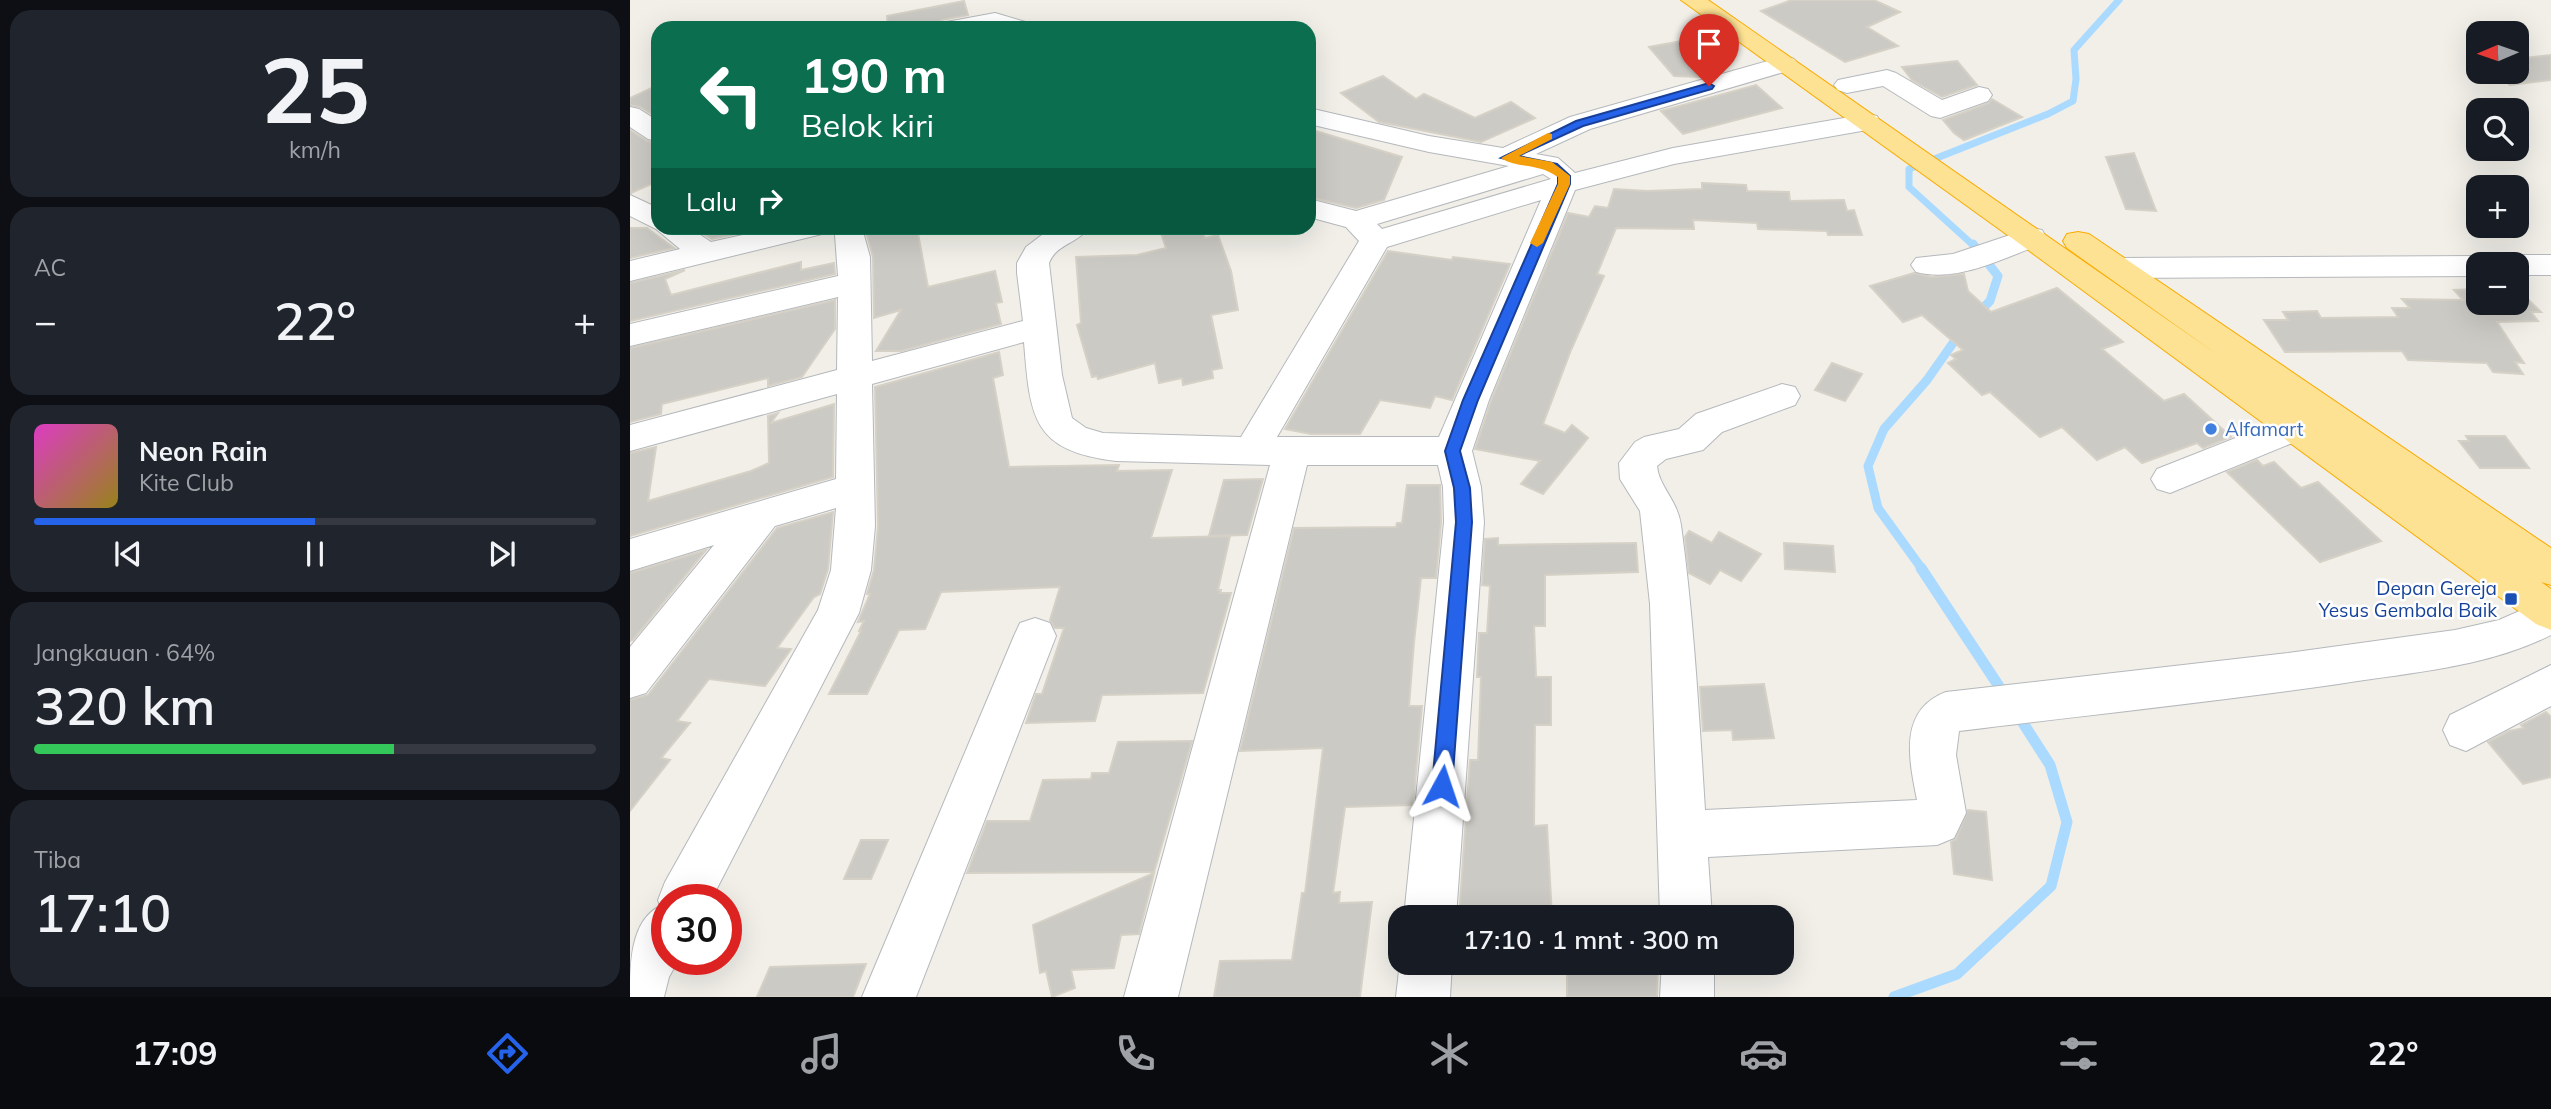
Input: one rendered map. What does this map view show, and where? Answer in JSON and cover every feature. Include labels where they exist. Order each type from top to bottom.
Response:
[{"type":"highway","points":[[1693,0],[1785,64],[1868,114],[1962,176],[2118,268],[2551,569]]},
{"type":"highway","points":[[1725,0],[1868,114]]},
{"type":"highway","points":[[1962,176],[2031,237],[2551,614]]},
{"type":"street","points":[[1506,158],[1580,123],[1785,64]]},
{"type":"street","points":[[1316,211],[1366,231],[1556,174],[1770,125],[1868,114],[1887,78],[1940,110],[1979,96]]},
{"type":"street","points":[[630,116],[651,129]]},
{"type":"street","points":[[1316,118],[1429,144],[1506,158],[1556,174]]},
{"type":"street","points":[[1431,905],[1464,522],[1462,488],[1452,451],[1556,174]]},
{"type":"street","points":[[630,204],[651,216]]},
{"type":"street","points":[[1151,997],[1271,451],[1366,231]]},
{"type":"street","points":[[681,235],[704,252]]},
{"type":"street","points":[[630,271],[780,235]]},
{"type":"street","points":[[691,884],[838,613],[846,593],[854,549],[854,257],[851,235]]},
{"type":"street","points":[[1059,235],[1042,244],[1036,252],[1032,271],[1053,417],[1066,434],[1100,445],[1271,451],[1452,451]]},
{"type":"street","points":[[1927,265],[1956,264],[2031,237]]},
{"type":"street","points":[[2529,265],[2551,265]]},
{"type":"street","points":[[2118,268],[2466,266]]},
{"type":"street","points":[[630,335],[854,283]]},
{"type":"street","points":[[630,438],[1040,327]]},
{"type":"street","points":[[1686,905],[1671,604],[1664,539],[1659,509],[1639,479],[1638,464],[1648,452],[1657,447],[1690,440],[1709,423],[1782,396]]},
{"type":"street","points":[[2170,479],[2294,428]]},
{"type":"street","points":[[630,555],[853,488]]},
{"type":"street","points":[[636,667],[763,514]]},
{"type":"street","points":[[1683,835],[1937,822],[1942,813],[1931,744],[1938,719],[1946,712],[2288,672],[2455,648],[2506,636],[2551,614]]},
{"type":"street","points":[[889,997],[1035,636]]},
{"type":"street","points":[[2466,730],[2551,684]]},
{"type":"street","points":[[637,997],[651,958]]},
{"type":"street","points":[[1423,997],[1425,975]]},
{"type":"street","points":[[1687,997],[1688,975]]},
{"type":"building","points":[[1792,0],[1874,0],[1900,12],[1867,27],[1898,46],[1845,62],[1761,11]]},
{"type":"building","points":[[964,1],[968,15],[940,21],[887,21],[887,16]]},
{"type":"building","points":[[1687,40],[1716,73],[1700,77],[1674,76],[1649,47]]},
{"type":"building","points":[[2551,55],[2551,80],[2529,83],[2529,58]]},
{"type":"building","points":[[1957,61],[1977,85],[1942,97],[1912,80],[1902,67]]},
{"type":"building","points":[[1383,76],[1416,99],[1424,94],[1475,118],[1511,102],[1535,118],[1481,142],[1379,122],[1341,93]]},
{"type":"building","points":[[1756,85],[1782,108],[1683,134],[1661,111]]},
{"type":"building","points":[[651,88],[651,114],[630,105],[630,98]]},
{"type":"building","points":[[1992,99],[2022,117],[1964,140],[1943,120],[1989,103]]},
{"type":"building","points":[[630,130],[651,142],[651,184],[631,193]]},
{"type":"building","points":[[1316,131],[1402,157],[1384,200],[1356,208],[1316,199]]},
{"type":"building","points":[[2134,153],[2156,211],[2126,209],[2106,157]]},
{"type":"building","points":[[1702,183],[1746,185],[1747,191],[1789,192],[1790,201],[1844,200],[1847,211],[1854,210],[1862,235],[1758,229],[1757,223],[1693,220],[1694,229],[1616,228],[1597,274],[1604,276],[1571,350],[1543,424],[1565,433],[1572,425],[1588,438],[1543,494],[1521,484],[1540,461],[1475,449],[1491,401],[1568,213],[1589,217],[1595,206],[1608,208],[1614,189],[1702,189]]},
{"type":"building","points":[[630,228],[647,228],[651,235],[656,235],[674,248],[630,258]]},
{"type":"building","points":[[705,235],[731,235],[712,239]]},
{"type":"building","points":[[867,235],[918,235],[928,287],[995,271],[1002,302],[996,303],[1001,324],[901,351],[876,351],[901,310],[874,318],[873,257]]},
{"type":"building","points":[[1162,235],[1204,235],[1205,238],[1218,235],[1231,271],[1238,310],[1211,315],[1222,368],[1212,370],[1213,378],[1183,385],[1182,378],[1159,383],[1155,363],[1098,379],[1097,376],[1092,377],[1077,325],[1081,323],[1076,257],[1137,255],[1166,248]]},
{"type":"building","points":[[1388,251],[1452,260],[1453,257],[1510,264],[1452,400],[1435,396],[1430,408],[1380,400],[1360,434],[1311,434],[1285,429]]},
{"type":"building","points":[[801,262],[801,270],[834,263],[835,274],[630,321],[630,283],[685,270],[665,279],[671,295]]},
{"type":"building","points":[[1914,273],[1932,277],[1964,274],[1968,291],[1991,312],[2057,288],[2123,342],[2102,349],[2164,401],[2184,394],[2231,437],[2203,448],[2197,443],[2142,463],[2125,447],[2097,460],[2062,427],[2040,437],[1990,392],[1982,395],[1948,363],[1956,359],[1951,355],[1963,350],[1922,315],[1903,322],[1870,286]]},
{"type":"building","points":[[2454,290],[2466,290],[2466,315],[2529,315],[2529,300],[2541,312],[2531,312],[2538,321],[2497,322],[2524,363],[2515,362],[2523,374],[2493,372],[2487,363],[2408,360],[2402,351],[2285,352],[2264,320],[2288,320],[2283,312],[2317,311],[2321,318],[2398,317],[2392,308],[2410,308],[2402,299],[2463,300]]},
{"type":"building","points":[[835,300],[835,329],[802,377],[768,386],[768,378],[662,404],[661,414],[630,422],[630,348]]},
{"type":"building","points":[[999,352],[1003,375],[993,378],[1009,467],[1119,465],[1117,471],[1172,470],[1151,538],[1230,536],[1218,590],[1221,590],[1220,593],[1231,593],[1203,693],[1102,695],[1095,721],[1026,723],[1036,694],[1042,694],[1064,628],[1055,628],[1050,620],[1060,587],[941,592],[925,629],[899,630],[867,694],[829,694],[861,631],[864,621],[858,622],[870,594],[867,594],[874,570],[878,526],[875,387]]},
{"type":"building","points":[[1832,363],[1862,374],[1845,401],[1815,390]]},
{"type":"building","points":[[834,404],[833,477],[630,536],[630,453],[656,447],[648,501],[751,471],[769,463],[768,416],[778,413],[771,423]]},
{"type":"building","points":[[2466,436],[2505,436],[2529,468],[2480,468],[2459,441],[2469,441]]},
{"type":"building","points":[[2257,460],[2263,466],[2274,462],[2301,488],[2318,482],[2381,541],[2320,562],[2227,472]]},
{"type":"building","points":[[1263,479],[1247,535],[1209,536],[1224,480]]},
{"type":"building","points":[[1407,485],[1440,485],[1441,522],[1436,578],[1421,578],[1414,642],[1409,706],[1422,706],[1413,805],[1345,807],[1333,893],[1340,892],[1339,903],[1372,902],[1360,997],[1214,997],[1220,961],[1292,960],[1302,893],[1305,893],[1323,748],[1240,751],[1294,528],[1396,527],[1397,523],[1402,523]]},
{"type":"building","points":[[833,512],[828,569],[820,594],[814,597],[777,648],[791,649],[765,686],[709,679],[677,721],[690,723],[661,758],[670,760],[630,811],[630,700],[648,695],[777,528]]},
{"type":"building","points":[[1689,531],[1712,543],[1719,532],[1761,554],[1741,581],[1720,570],[1710,584],[1689,573],[1685,537]]},
{"type":"building","points":[[1498,538],[1498,545],[1636,543],[1638,572],[1545,575],[1545,626],[1534,626],[1536,677],[1551,677],[1551,725],[1535,725],[1534,826],[1547,825],[1551,905],[1460,905],[1470,760],[1478,760],[1481,677],[1477,677],[1479,633],[1487,633],[1490,586],[1482,585],[1485,539]]},
{"type":"building","points":[[1784,543],[1833,546],[1835,572],[1785,569]]},
{"type":"building","points":[[706,550],[633,640],[630,641],[630,573]]},
{"type":"building","points":[[1764,684],[1774,738],[1733,740],[1732,730],[1703,731],[1700,687]]},
{"type":"building","points":[[2546,712],[2551,717],[2551,777],[2523,784],[2488,742],[2509,731],[2524,728],[2521,725]]},
{"type":"building","points":[[1192,741],[1154,872],[967,873],[987,821],[1030,821],[1043,780],[1091,779],[1092,773],[1109,773],[1118,742]]},
{"type":"building","points":[[1968,810],[1986,812],[1992,880],[1954,874],[1951,842],[1956,839]]},
{"type":"building","points":[[861,840],[888,840],[871,879],[844,879]]},
{"type":"building","points":[[1154,873],[1139,934],[1121,935],[1114,968],[1071,970],[1075,988],[1052,997],[1046,971],[1040,973],[1033,925]]},
{"type":"building","points":[[866,964],[853,997],[757,997],[770,967]]},
{"type":"building","points":[[1567,975],[1658,975],[1657,997],[1567,997]]},
{"type":"waterway","points":[[1974,246],[1909,187],[1909,169],[2048,114],[2073,101],[2076,79],[2074,50],[2119,0]]},
{"type":"waterway","points":[[1973,244],[1998,276],[1990,301],[1977,314]]},
{"type":"waterway","points":[[1922,569],[1878,508],[1868,466],[1884,429],[1927,380],[1960,333]]},
{"type":"waterway","points":[[1921,568],[2006,697]]},
{"type":"waterway","points":[[1894,997],[1957,974],[2051,886],[2067,822],[2050,765],[2016,712]]},
{"type":"slow traffic","points":[[1537,243],[1564,184],[1564,176],[1548,164],[1506,158],[1548,137]]},
{"type":"place","name":"Alfamart","points":[[2211,429]]},
{"type":"place","name":"Depan Gereja Yesus Gembala Baik","points":[[2511,599]]},
{"type":"route","points":[[1442,786],[1464,522],[1462,488],[1452,451],[1532,254],[1564,184],[1564,176],[1553,166],[1506,158],[1580,123],[1709,86]]}]
